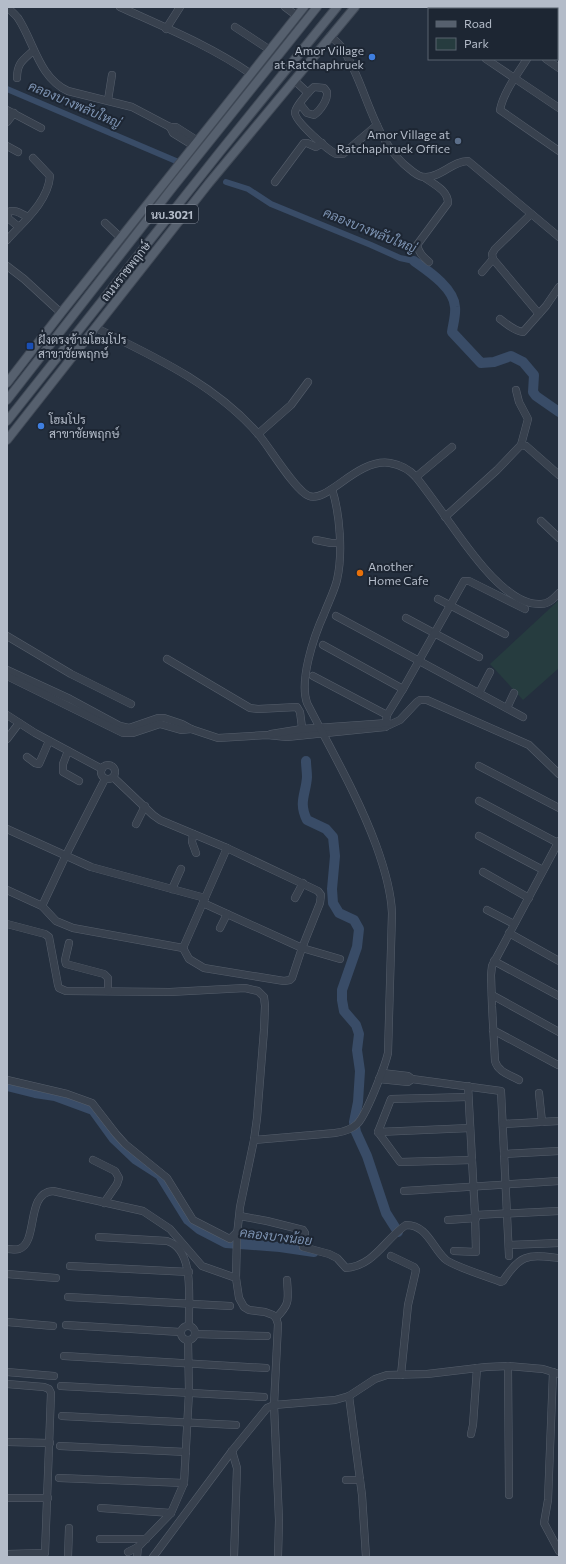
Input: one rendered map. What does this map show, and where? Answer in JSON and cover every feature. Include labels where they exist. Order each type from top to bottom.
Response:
[{"type":"main road","name":"ถนนราชพฤกษ์","points":[[7,385],[61,313],[304,7]]},
{"type":"main road","name":"ถนนราชพฤกษ์","points":[[7,400],[173,187],[317,7]]},
{"type":"main road","name":"ถนนราชพฤกษ์","points":[[7,440],[194,203],[355,7]]},
{"type":"main road","name":"ถนนราชพฤกษ์","points":[[7,421],[337,8]]},
{"type":"main road","points":[[173,187],[194,146]]},
{"type":"main road","points":[[194,203],[220,153]]},
{"type":"main road","points":[[7,385],[44,344],[57,337]]},
{"type":"street","points":[[7,7],[18,18],[34,51],[53,82],[59,87],[68,91],[132,107],[170,127],[173,133],[194,146]]},
{"type":"street","points":[[120,7],[130,9],[230,60],[251,74]]},
{"type":"street","points":[[166,28],[180,7]]},
{"type":"street","points":[[285,7],[297,16]]},
{"type":"street","points":[[234,27],[270,50]]},
{"type":"street","points":[[330,36],[344,50],[362,88],[376,125],[387,144],[399,160],[417,175],[425,177],[444,192],[448,200],[448,203],[417,245],[422,256],[429,262]]},
{"type":"street","points":[[17,78],[17,68],[19,64],[34,51]]},
{"type":"street","points":[[488,60],[559,108]]},
{"type":"street","points":[[526,60],[515,78],[501,105],[500,110],[559,151]]},
{"type":"street","points":[[547,60],[559,68]]},
{"type":"street","points":[[108,100],[112,75]]},
{"type":"street","points":[[294,80],[308,93]]},
{"type":"street","points":[[300,104],[308,112],[314,115],[316,114],[326,100],[327,95],[324,88],[314,87],[308,93],[300,104],[295,112],[296,117],[332,152],[340,155],[376,125]]},
{"type":"street","points":[[7,110],[42,128]]},
{"type":"street","points":[[7,122],[14,114]]},
{"type":"street","points":[[275,182],[304,143],[316,147],[322,143]]},
{"type":"street","points":[[7,146],[18,152]]},
{"type":"street","points":[[7,240],[42,199],[50,180],[49,174],[33,158]]},
{"type":"street","points":[[425,177],[437,174],[458,163],[468,161],[559,237]]},
{"type":"street","points":[[18,227],[9,219],[7,215],[8,212],[12,210],[28,217]]},
{"type":"street","points":[[531,214],[495,249],[492,254],[493,259],[539,314]]},
{"type":"street","points":[[105,223],[121,238]]},
{"type":"street","points":[[482,272],[493,259]]},
{"type":"street","points":[[7,266],[24,279],[61,313]]},
{"type":"street","points":[[500,319],[514,329],[523,332],[539,314],[559,287]]},
{"type":"street","points":[[96,328],[190,377],[223,400],[258,434],[293,482],[308,496],[316,496],[332,489],[360,469],[375,463],[386,463],[400,466],[410,471],[416,477],[481,566],[508,591],[526,601],[537,604],[549,602],[559,593]]},
{"type":"street","points":[[258,434],[290,404],[308,382]]},
{"type":"street","points":[[445,517],[497,470],[521,445],[528,419],[518,402],[516,390]]},
{"type":"street","points":[[521,445],[526,446],[559,475]]},
{"type":"street","points":[[416,477],[452,447]]},
{"type":"street","points":[[254,1140],[335,1133],[350,1129],[357,1124],[364,1114],[388,1053],[392,901],[387,880],[370,829],[361,808],[306,699],[304,684],[306,669],[317,630],[338,579],[339,543],[337,511],[332,489]]},
{"type":"street","points":[[541,521],[559,538]]},
{"type":"street","points":[[316,540],[339,543]]},
{"type":"street","points":[[387,722],[461,583],[464,581],[469,581],[525,609]]},
{"type":"street","points":[[438,599],[505,634]]},
{"type":"street","points":[[336,616],[523,717]]},
{"type":"street","points":[[406,618],[478,657]]},
{"type":"street","points":[[7,636],[71,674],[131,704]]},
{"type":"street","points":[[323,645],[404,689]]},
{"type":"street","points":[[166,659],[250,708],[297,707],[300,712],[302,732]]},
{"type":"street","points":[[7,670],[120,726],[129,728],[142,727],[158,718],[164,718],[218,738],[267,735],[279,732],[323,733],[400,720],[417,702],[420,700],[427,700],[523,742],[533,748],[559,774]]},
{"type":"street","points":[[479,693],[490,672]]},
{"type":"street","points":[[7,676],[69,702]]},
{"type":"street","points":[[313,676],[387,722]]},
{"type":"street","points":[[507,708],[514,693]]},
{"type":"street","points":[[7,715],[49,741],[102,769]]},
{"type":"street","points":[[7,739],[19,723]]},
{"type":"street","points":[[27,757],[39,764],[49,741]]},
{"type":"street","points":[[68,751],[62,768],[63,772],[79,781]]},
{"type":"street","points":[[102,769],[105,766],[111,767],[115,772],[113,777]]},
{"type":"street","points":[[479,766],[559,808]]},
{"type":"street","points":[[102,769],[101,774],[105,779]]},
{"type":"street","points":[[105,779],[113,777]]},
{"type":"street","points":[[113,777],[160,820],[227,848],[318,891],[321,899],[290,980],[284,981],[204,968],[189,959],[183,948]]},
{"type":"street","points":[[42,906],[105,779]]},
{"type":"street","points":[[479,801],[558,842],[494,961],[491,975],[494,1054],[496,1067],[519,1080]]},
{"type":"street","points":[[136,824],[145,806]]},
{"type":"street","points":[[7,829],[91,867],[172,889],[204,900],[227,914],[302,948],[340,959]]},
{"type":"street","points":[[194,834],[192,842],[196,853]]},
{"type":"street","points":[[479,836],[544,870]]},
{"type":"street","points":[[183,948],[227,848]]},
{"type":"street","points":[[172,889],[181,869]]},
{"type":"street","points":[[483,872],[529,898]]},
{"type":"street","points":[[295,898],[303,883]]},
{"type":"street","points":[[7,890],[42,906],[52,918],[73,928],[183,948]]},
{"type":"street","points":[[487,910],[514,924]]},
{"type":"street","points":[[220,928],[227,914]]},
{"type":"street","points":[[7,924],[45,934],[49,937],[58,985],[62,990],[69,992],[170,992],[245,988],[254,989],[261,993],[265,1001],[257,1118],[254,1140],[241,1198],[236,1246],[236,1278],[239,1298],[244,1307],[249,1310],[270,1313],[276,1318],[279,1331],[274,1405],[279,1520],[278,1557]]},
{"type":"street","points":[[509,933],[559,961]]},
{"type":"street","points":[[69,942],[65,960],[66,964],[104,974],[108,978],[108,991]]},
{"type":"street","points":[[494,961],[559,996]]},
{"type":"street","points":[[492,995],[559,1032]]},
{"type":"street","points":[[493,1030],[558,1065]]},
{"type":"street","points":[[380,1076],[408,1076],[412,1079],[501,1091],[509,1256]]},
{"type":"street","points":[[7,1080],[68,1094],[92,1103],[125,1144],[167,1178],[193,1220],[230,1239],[237,1234]]},
{"type":"street","points":[[454,1251],[476,1252],[476,1217],[468,1086]]},
{"type":"street","points":[[539,1093],[542,1122]]},
{"type":"street","points":[[378,1132],[391,1099],[468,1097]]},
{"type":"street","points":[[503,1124],[559,1121]]},
{"type":"street","points":[[378,1132],[470,1128]]},
{"type":"street","points":[[378,1132],[400,1162],[472,1160]]},
{"type":"street","points":[[504,1154],[559,1151]]},
{"type":"street","points":[[93,1160],[115,1171],[119,1178],[117,1184],[104,1203]]},
{"type":"street","points":[[404,1190],[559,1181]]},
{"type":"street","points":[[7,1249],[20,1248],[24,1245],[28,1238],[38,1201],[44,1193],[53,1191],[136,1209],[149,1214],[177,1236],[202,1266],[236,1278]]},
{"type":"street","points":[[448,1220],[507,1213],[559,1211]]},
{"type":"street","points":[[240,1216],[303,1230],[305,1233],[304,1247],[337,1258],[346,1268],[369,1260],[406,1225],[417,1227],[425,1232],[446,1260],[500,1282],[515,1265],[529,1257],[536,1256],[559,1258]]},
{"type":"street","points":[[99,1237],[171,1242],[177,1248],[184,1258],[189,1272],[189,1325],[193,1327],[195,1334]]},
{"type":"street","points":[[509,1246],[559,1243]]},
{"type":"street","points":[[391,1256],[414,1267],[416,1270],[408,1305],[401,1375]]},
{"type":"street","points":[[70,1266],[189,1272]]},
{"type":"street","points":[[7,1274],[56,1278]]},
{"type":"street","points":[[276,1318],[284,1310],[288,1302],[287,1280]]},
{"type":"street","points":[[68,1297],[230,1306]]},
{"type":"street","points":[[7,1322],[53,1326]]},
{"type":"street","points":[[66,1325],[180,1332]]},
{"type":"street","points":[[180,1332],[182,1328],[189,1325]]},
{"type":"street","points":[[180,1332],[184,1339],[188,1340]]},
{"type":"street","points":[[195,1334],[267,1336]]},
{"type":"street","points":[[188,1340],[193,1338],[195,1334]]},
{"type":"street","points":[[126,1554],[138,1548],[171,1513],[184,1483],[189,1392],[188,1340]]},
{"type":"street","points":[[64,1356],[266,1368]]},
{"type":"street","points":[[508,1366],[509,1495]]},
{"type":"street","points":[[153,1557],[232,1451],[267,1408],[274,1405],[335,1400],[349,1396],[382,1376],[426,1374],[508,1366],[543,1369],[556,1373],[548,1500],[544,1523],[559,1551]]},
{"type":"street","points":[[471,1434],[477,1368]]},
{"type":"street","points":[[7,1372],[54,1376]]},
{"type":"street","points":[[7,1384],[44,1387],[49,1389],[51,1393],[46,1553],[7,1554]]},
{"type":"street","points":[[61,1386],[264,1397]]},
{"type":"street","points":[[349,1396],[360,1480],[366,1557]]},
{"type":"street","points":[[62,1416],[236,1425]]},
{"type":"street","points":[[7,1442],[50,1443]]},
{"type":"street","points":[[60,1446],[186,1452]]},
{"type":"street","points":[[232,1451],[237,1468],[234,1557]]},
{"type":"street","points":[[59,1478],[184,1483]]},
{"type":"street","points":[[346,1480],[360,1480]]},
{"type":"street","points":[[7,1498],[48,1498]]},
{"type":"street","points":[[100,1508],[171,1513]]},
{"type":"street","points":[[68,1557],[69,1528]]},
{"type":"street","points":[[100,1539],[146,1539]]},
{"type":"street","points":[[137,1557],[138,1548]]},
{"type":"green space","points":[[559,600],[559,668],[523,700],[490,664]]},
{"type":"waterway","name":"คลองบางพลับใหญ่","points":[[7,89],[176,161]]},
{"type":"waterway","name":"คลองบางพลับใหญ่","points":[[226,182],[248,189],[271,204],[400,258],[414,261]]},
{"type":"waterway","name":"คลองบางพลับใหญ่","points":[[414,261],[439,281],[450,293],[454,300],[455,307],[452,332],[481,363],[494,362],[511,356],[523,362],[534,375],[533,392],[536,396],[559,412]]},
{"type":"waterway","points":[[306,761],[307,777],[303,798],[304,814],[307,820],[326,829],[333,837],[335,856],[332,889],[333,903],[339,913],[354,920],[359,929],[357,947],[342,990],[344,1011],[356,1025],[359,1034],[357,1050],[360,1071],[358,1102],[354,1122],[356,1132],[367,1156],[386,1213],[398,1232]]},
{"type":"waterway","name":"คลองบางน้อย","points":[[7,1086],[55,1096],[93,1110],[114,1139],[135,1159],[160,1175],[188,1220],[199,1229],[226,1243],[280,1247],[314,1252]]},
{"type":"place","name":"Amor Village at Ratchaphruek","points":[[372,57]]},
{"type":"place","name":"Amor Village at Ratchaphruek Office","points":[[458,141]]},
{"type":"place","name":"ฝั่งตรงข้ามโฮมโปร สาขาชัยพฤกษ์","points":[[30,346]]},
{"type":"place","name":"โฮมโปร สาขาชัยพฤกษ์","points":[[41,426]]},
{"type":"place","name":"Another Home Cafe","points":[[360,573]]}]
